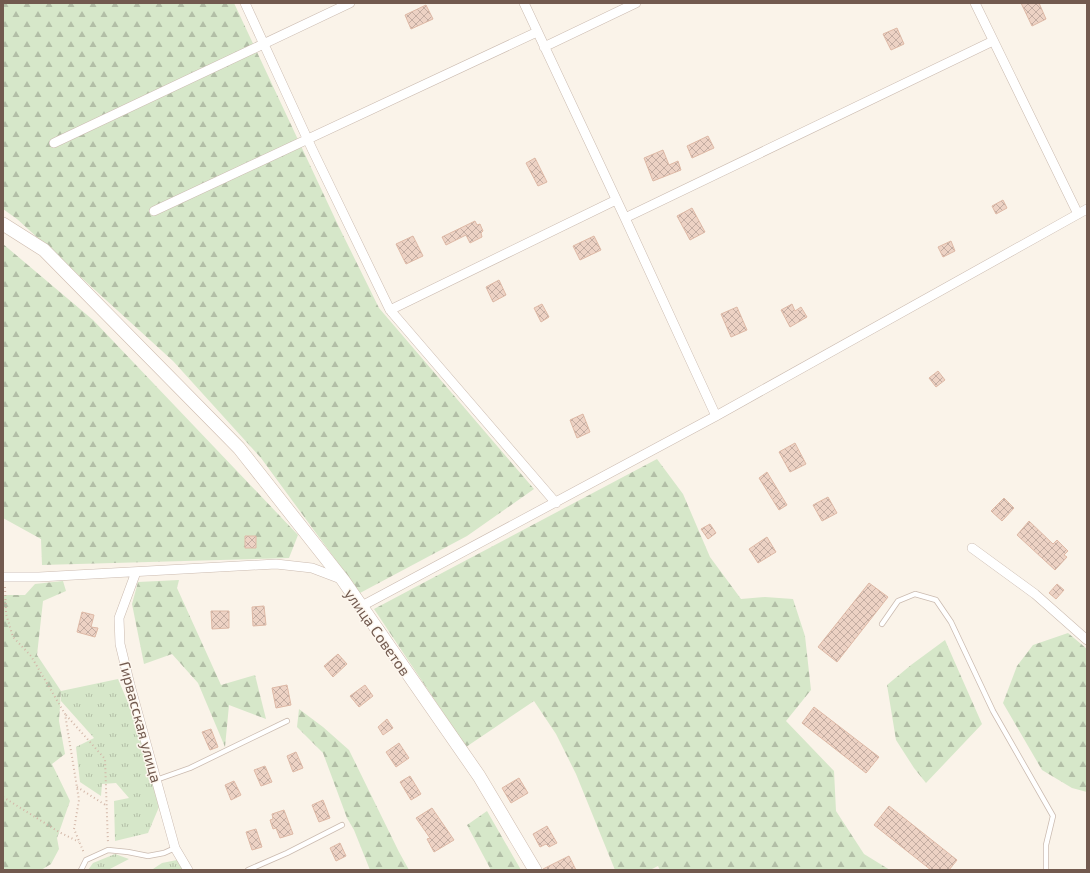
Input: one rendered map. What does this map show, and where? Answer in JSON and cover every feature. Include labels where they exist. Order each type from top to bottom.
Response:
[{"type":"main road","points":[[3,224],[44,250],[239,448],[342,580]]},
{"type":"main road","name":"улица Советов","points":[[342,580],[479,776],[535,870]]},
{"type":"street","points":[[245,3],[307,139],[390,310],[556,503]]},
{"type":"street","points":[[54,143],[350,3]]},
{"type":"street","points":[[524,3],[716,416]]},
{"type":"street","points":[[544,47],[636,3]]},
{"type":"street","points":[[974,3],[1078,214]]},
{"type":"street","points":[[154,210],[537,32]]},
{"type":"street","points":[[625,218],[993,41]]},
{"type":"street","points":[[390,310],[616,200]]},
{"type":"street","points":[[360,607],[716,416],[1087,209]]},
{"type":"street","points":[[972,548],[1034,594],[1087,640]]},
{"type":"street","name":"улица Советов","points":[[4,577],[136,572],[276,564],[312,568],[342,580]]},
{"type":"street","name":"Гирвасская улица","points":[[136,572],[120,618],[120,644],[130,686],[175,848],[188,870]]},
{"type":"lane","points":[[882,624],[898,601],[915,594],[936,600],[951,622],[993,711],[1053,816],[1046,845],[1046,870]]},
{"type":"lane","points":[[156,780],[190,768],[287,721]]},
{"type":"lane","points":[[248,870],[287,853],[342,825]]},
{"type":"lane","points":[[81,870],[86,860],[108,850],[148,856],[164,853],[175,848]]},
{"type":"path","points":[[4,577],[6,614],[13,637],[31,656],[65,714],[105,760],[108,850]]},
{"type":"path","points":[[65,714],[80,800],[74,829],[86,860]]},
{"type":"path","points":[[77,786],[107,806]]},
{"type":"path","points":[[3,797],[59,832],[79,842]]},
{"type":"green space","points":[[3,3],[234,3],[338,225],[379,308],[534,489],[467,536],[360,593],[261,458],[173,361],[17,219],[3,209]]},
{"type":"green space","points":[[3,244],[93,320],[298,535],[289,558],[42,565],[41,539],[3,518]]},
{"type":"green space","points":[[657,459],[683,494],[710,557],[741,599],[765,597],[793,599],[805,636],[811,690],[786,721],[834,771],[836,811],[864,854],[890,870],[660,870],[658,866],[650,870],[615,870],[576,774],[556,734],[534,701],[466,747],[374,609]]},
{"type":"green space","points":[[179,580],[177,588],[221,685],[255,675],[266,719],[229,705],[225,747],[198,683],[172,654],[144,664],[132,604],[138,582]]},
{"type":"green space","points":[[63,581],[66,591],[43,601],[37,655],[61,691],[59,721],[65,754],[52,764],[70,801],[57,838],[59,849],[51,864],[41,870],[3,870],[3,595],[25,595],[35,584]]},
{"type":"green space","points":[[1068,633],[1087,649],[1087,792],[1072,788],[1042,770],[1003,703],[1017,666],[1033,645]]},
{"type":"green space","points":[[945,640],[982,724],[926,783],[914,768],[896,740],[887,685]]},
{"type":"green space","points":[[118,679],[140,731],[159,807],[148,833],[115,841],[114,801],[129,798],[116,783],[102,784],[101,796],[80,782],[76,747],[94,738],[61,701],[61,691]]},
{"type":"green space","points":[[299,709],[323,727],[349,750],[409,870],[370,870],[354,830],[347,818],[323,753],[297,727]]},
{"type":"green space","points":[[487,811],[521,870],[491,870],[467,825]]},
{"type":"green space","points":[[115,854],[129,859],[108,870],[88,870],[93,863]]},
{"type":"green space","points":[[177,860],[183,870],[153,869],[162,863]]},
{"type":"building","points":[[1021,3],[1039,3],[1046,19],[1032,26]]},
{"type":"building","points":[[426,5],[433,19],[411,29],[405,15]]},
{"type":"building","points":[[897,28],[904,44],[891,50],[883,34]]},
{"type":"building","points":[[708,136],[714,148],[692,158],[687,146]]},
{"type":"building","points":[[663,150],[669,165],[678,161],[681,170],[653,181],[644,158]]},
{"type":"building","points":[[535,158],[547,182],[538,186],[526,163]]},
{"type":"building","points":[[1003,200],[1007,208],[996,214],[992,206]]},
{"type":"building","points":[[692,208],[705,232],[690,240],[677,216]]},
{"type":"building","points":[[475,221],[477,225],[480,224],[483,231],[481,233],[482,237],[470,243],[466,235],[446,245],[442,237]]},
{"type":"building","points":[[413,236],[423,256],[406,264],[396,244]]},
{"type":"building","points":[[594,236],[601,250],[580,260],[573,246]]},
{"type":"building","points":[[951,241],[955,251],[943,257],[938,247]]},
{"type":"building","points":[[499,280],[506,295],[493,302],[486,287]]},
{"type":"building","points":[[542,304],[549,317],[541,322],[534,308]]},
{"type":"building","points":[[792,304],[795,311],[801,307],[807,317],[790,327],[781,310]]},
{"type":"building","points":[[737,307],[747,330],[731,337],[721,314]]},
{"type":"building","points":[[938,371],[945,380],[936,387],[929,378]]},
{"type":"building","points":[[583,414],[590,432],[577,438],[570,420]]},
{"type":"building","points":[[795,443],[806,464],[790,472],[779,452]]},
{"type":"building","points":[[767,472],[787,505],[779,510],[759,478]]},
{"type":"building","points":[[828,497],[837,513],[822,521],[813,505]]},
{"type":"building","points":[[1004,498],[1014,508],[1002,521],[991,511]]},
{"type":"building","points":[[1029,521],[1053,544],[1057,540],[1068,551],[1064,555],[1067,557],[1055,570],[1017,535]]},
{"type":"building","points":[[710,524],[716,533],[708,539],[701,529]]},
{"type":"building","points":[[245,536],[256,536],[256,548],[245,548]]},
{"type":"building","points":[[767,537],[776,552],[758,563],[749,549]]},
{"type":"building","points":[[869,583],[888,597],[837,662],[818,647]]},
{"type":"building","points":[[1057,584],[1064,590],[1056,599],[1049,593]]},
{"type":"building","points":[[264,606],[266,625],[253,626],[252,607]]},
{"type":"building","points":[[211,611],[229,611],[229,628],[212,629]]},
{"type":"building","points":[[82,612],[94,615],[91,627],[98,628],[95,637],[77,632]]},
{"type":"building","points":[[338,654],[347,664],[333,677],[324,666]]},
{"type":"building","points":[[287,685],[291,705],[276,708],[272,688]]},
{"type":"building","points":[[365,685],[373,696],[359,707],[350,696]]},
{"type":"building","points":[[814,707],[879,757],[866,773],[802,723]]},
{"type":"building","points":[[387,719],[393,728],[383,735],[378,727]]},
{"type":"building","points":[[211,729],[218,747],[210,750],[202,732]]},
{"type":"building","points":[[399,743],[409,758],[396,767],[386,752]]},
{"type":"building","points":[[296,752],[303,768],[293,772],[287,756]]},
{"type":"building","points":[[265,766],[272,782],[261,786],[254,770]]},
{"type":"building","points":[[410,776],[421,794],[411,800],[400,782]]},
{"type":"building","points":[[519,778],[528,793],[511,803],[502,788]]},
{"type":"building","points":[[234,781],[241,795],[231,800],[225,785]]},
{"type":"building","points":[[323,800],[330,818],[319,822],[312,805]]},
{"type":"building","points":[[889,806],[957,860],[949,870],[931,870],[874,825]]},
{"type":"building","points":[[432,808],[454,840],[434,852],[427,839],[430,838],[416,818]]},
{"type":"building","points":[[284,810],[293,834],[280,838],[276,828],[273,829],[270,820],[273,819],[272,814]]},
{"type":"building","points":[[547,826],[557,843],[549,847],[546,844],[540,847],[533,834]]},
{"type":"building","points":[[256,829],[262,847],[252,850],[246,832]]},
{"type":"building","points":[[340,843],[346,856],[336,861],[330,848]]},
{"type":"building","points":[[569,856],[576,870],[543,870],[543,869]]}]
